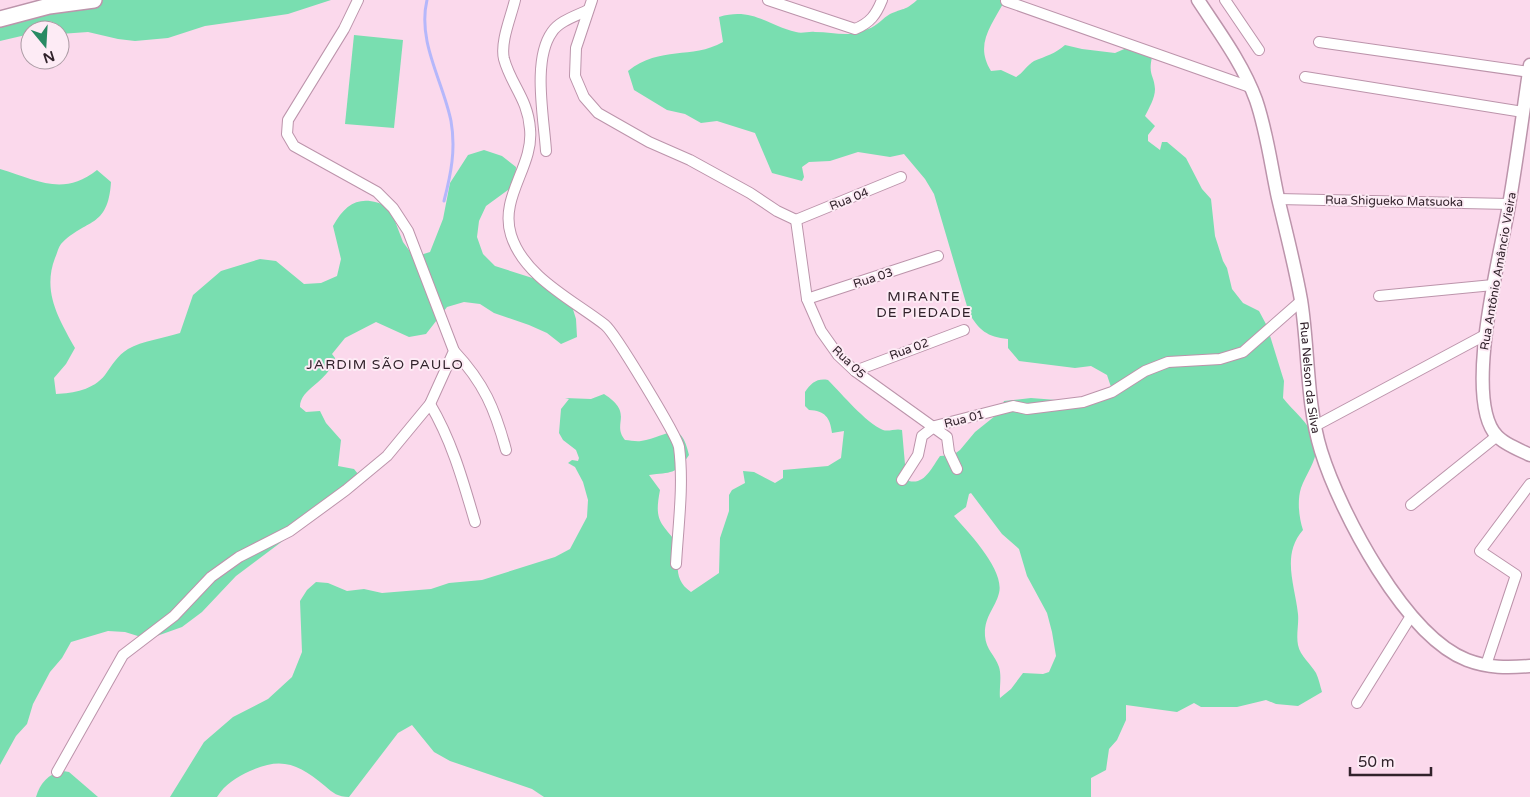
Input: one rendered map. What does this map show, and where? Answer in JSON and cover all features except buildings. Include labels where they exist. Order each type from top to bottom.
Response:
[{"type":"main road","points":[[0,19],[48,6],[94,0]]},
{"type":"street","points":[[358,0],[344,29],[288,120],[287,134],[294,146],[377,192],[393,208],[408,231],[454,351],[476,375],[486,393],[498,421],[506,450]]},
{"type":"street","points":[[515,0],[504,44],[504,58],[528,109],[531,132],[527,156],[512,194],[508,215],[511,235],[524,260],[579,307],[607,326],[631,358],[679,445],[676,564]]},
{"type":"street","points":[[768,0],[855,29],[867,24],[877,12],[882,0]]},
{"type":"street","name":"Rua Nelson da Silva","points":[[1198,0],[1236,56],[1250,87],[1263,128],[1301,301],[1315,426],[1320,449],[1334,487],[1358,536],[1411,616],[1447,649],[1466,660],[1486,665],[1507,668],[1530,666]]},
{"type":"street","points":[[1225,0],[1259,50]]},
{"type":"street","points":[[1006,1],[1250,87]]},
{"type":"street","points":[[546,151],[541,81],[543,52],[552,32],[566,20],[590,5]]},
{"type":"street","points":[[590,5],[576,48],[575,76],[584,97],[598,113],[649,142],[690,160],[750,193],[777,211],[796,220]]},
{"type":"street","points":[[1319,42],[1529,69]]},
{"type":"street","name":"Rua Antônio Amâncio Vieira","points":[[1497,436],[1489,421],[1484,396],[1485,335],[1509,204],[1529,69]]},
{"type":"street","points":[[1305,77],[1523,112]]},
{"type":"street","name":"Rua 04","points":[[796,220],[901,177]]},
{"type":"street","name":"Rua Shigueko Matsuoka","points":[[1278,199],[1509,204]]},
{"type":"street","name":"Rua 05","points":[[796,220],[807,299],[821,331],[838,355],[855,370],[909,412],[935,426],[947,437],[949,452],[957,469]]},
{"type":"street","name":"Rua 03","points":[[807,299],[938,256]]},
{"type":"street","points":[[1380,296],[1494,285]]},
{"type":"street","name":"Rua 01","points":[[902,480],[918,455],[922,436],[935,426],[1013,406],[1028,409],[1083,402],[1112,392],[1145,371],[1168,362],[1220,359],[1243,352],[1301,301]]},
{"type":"street","name":"Rua 02","points":[[855,370],[964,330]]},
{"type":"street","points":[[1315,426],[1485,335]]},
{"type":"street","points":[[57,772],[123,655],[174,616],[211,577],[239,557],[290,531],[346,490],[387,456],[430,404],[454,351]]},
{"type":"street","points":[[430,404],[451,444],[475,522]]},
{"type":"street","points":[[1411,505],[1497,436],[1530,455]]},
{"type":"street","points":[[1486,665],[1516,575],[1480,551],[1530,484]]},
{"type":"street","points":[[1357,703],[1411,616]]},
{"type":"green space","points":[[61,0],[331,0],[288,14],[205,26],[168,38],[135,41],[88,32],[70,33],[70,20],[20,20],[20,36],[0,41],[0,14]]},
{"type":"green space","points":[[917,0],[1005,0],[990,26],[984,52],[991,71],[1001,70],[1016,77],[1034,61],[1054,53],[1065,45],[1115,53],[1136,44],[1152,57],[1151,72],[1155,92],[1145,116],[1155,126],[1148,135],[1148,141],[1160,150],[1162,142],[1167,142],[1186,158],[1202,189],[1211,199],[1215,236],[1227,268],[1232,289],[1243,303],[1259,311],[1267,326],[1284,381],[1283,398],[1308,426],[1316,444],[1315,457],[1301,488],[1299,498],[1300,520],[1303,530],[1296,540],[1293,550],[1291,570],[1298,614],[1298,645],[1301,653],[1316,673],[1322,692],[1298,706],[1276,704],[1266,700],[1237,707],[1201,707],[1194,703],[1177,712],[1126,705],[1126,720],[1117,740],[1109,749],[1106,770],[1091,778],[1091,797],[544,797],[532,789],[450,761],[434,752],[412,725],[398,733],[349,797],[336,794],[299,768],[290,765],[272,764],[262,766],[236,778],[217,797],[170,797],[204,742],[233,717],[268,699],[292,677],[302,652],[300,601],[307,590],[316,582],[328,583],[347,591],[364,589],[382,593],[431,589],[449,583],[482,580],[555,557],[570,549],[587,517],[588,500],[583,482],[575,467],[568,463],[572,460],[578,461],[579,458],[576,450],[563,440],[559,433],[561,409],[569,399],[565,398],[591,399],[604,394],[613,401],[621,413],[620,428],[625,440],[641,441],[671,432],[681,436],[689,455],[680,466],[668,473],[649,475],[660,490],[658,515],[660,520],[679,545],[679,577],[685,587],[691,592],[719,573],[720,538],[729,511],[729,495],[732,490],[745,483],[743,471],[754,472],[775,483],[783,478],[783,470],[828,466],[841,458],[844,431],[832,433],[830,423],[823,413],[809,410],[805,406],[805,392],[815,382],[828,380],[862,415],[883,430],[902,430],[906,476],[909,481],[915,482],[928,474],[940,456],[953,455],[960,450],[975,432],[1000,412],[1004,401],[1031,398],[1082,402],[1113,393],[1107,375],[1091,366],[1075,368],[1019,361],[1008,348],[1008,339],[984,332],[976,324],[969,313],[934,194],[925,179],[904,154],[890,157],[858,152],[830,161],[809,162],[802,167],[804,177],[802,181],[772,173],[755,133],[717,121],[701,123],[685,114],[667,110],[634,90],[628,71],[652,58],[699,50],[723,42],[719,17],[731,14],[759,18],[798,33],[848,34],[871,28],[890,14],[913,4]],"holes":[[[971,493],[1002,534],[1019,549],[1027,576],[1047,613],[1056,656],[1049,672],[1043,674],[1023,673],[1011,689],[1000,698],[1000,671],[987,645],[985,636],[986,623],[997,599],[999,584],[991,563],[984,552],[954,516],[966,507],[969,494]]]},
{"type":"green space","points":[[354,35],[403,40],[394,128],[345,124]]},
{"type":"green space","points":[[484,150],[502,156],[516,167],[515,185],[486,206],[479,221],[477,237],[483,254],[495,266],[545,282],[571,303],[576,319],[577,337],[561,344],[547,333],[529,325],[494,313],[480,304],[464,302],[447,307],[426,334],[409,337],[376,322],[345,338],[332,354],[335,358],[327,374],[304,395],[300,407],[306,412],[320,411],[326,423],[341,440],[338,466],[354,469],[358,474],[356,485],[347,496],[312,519],[236,576],[202,612],[182,627],[154,637],[141,637],[125,632],[108,631],[71,642],[62,658],[50,672],[33,704],[27,724],[16,736],[0,765],[0,169],[50,184],[73,183],[97,170],[111,182],[105,208],[94,221],[61,244],[51,270],[51,294],[54,305],[75,348],[66,364],[54,378],[56,394],[76,392],[95,384],[121,355],[134,346],[180,333],[193,295],[221,271],[260,259],[276,261],[304,284],[321,283],[337,276],[341,259],[333,226],[344,210],[357,202],[372,201],[390,208],[403,242],[414,257],[430,252],[443,219],[450,183],[468,155]]},
{"type":"green space","points":[[63,771],[69,772],[98,797],[36,797],[45,780],[53,774]]},
{"type":"waterway","points":[[427,0],[425,31],[432,61],[451,121],[453,142],[449,181],[444,201]]},
{"type":"district","name":"MIRANTE DE PIEDADE","points":[[924,304]]},
{"type":"district","name":"JARDIM SÃO PAULO","points":[[385,364]]}]
